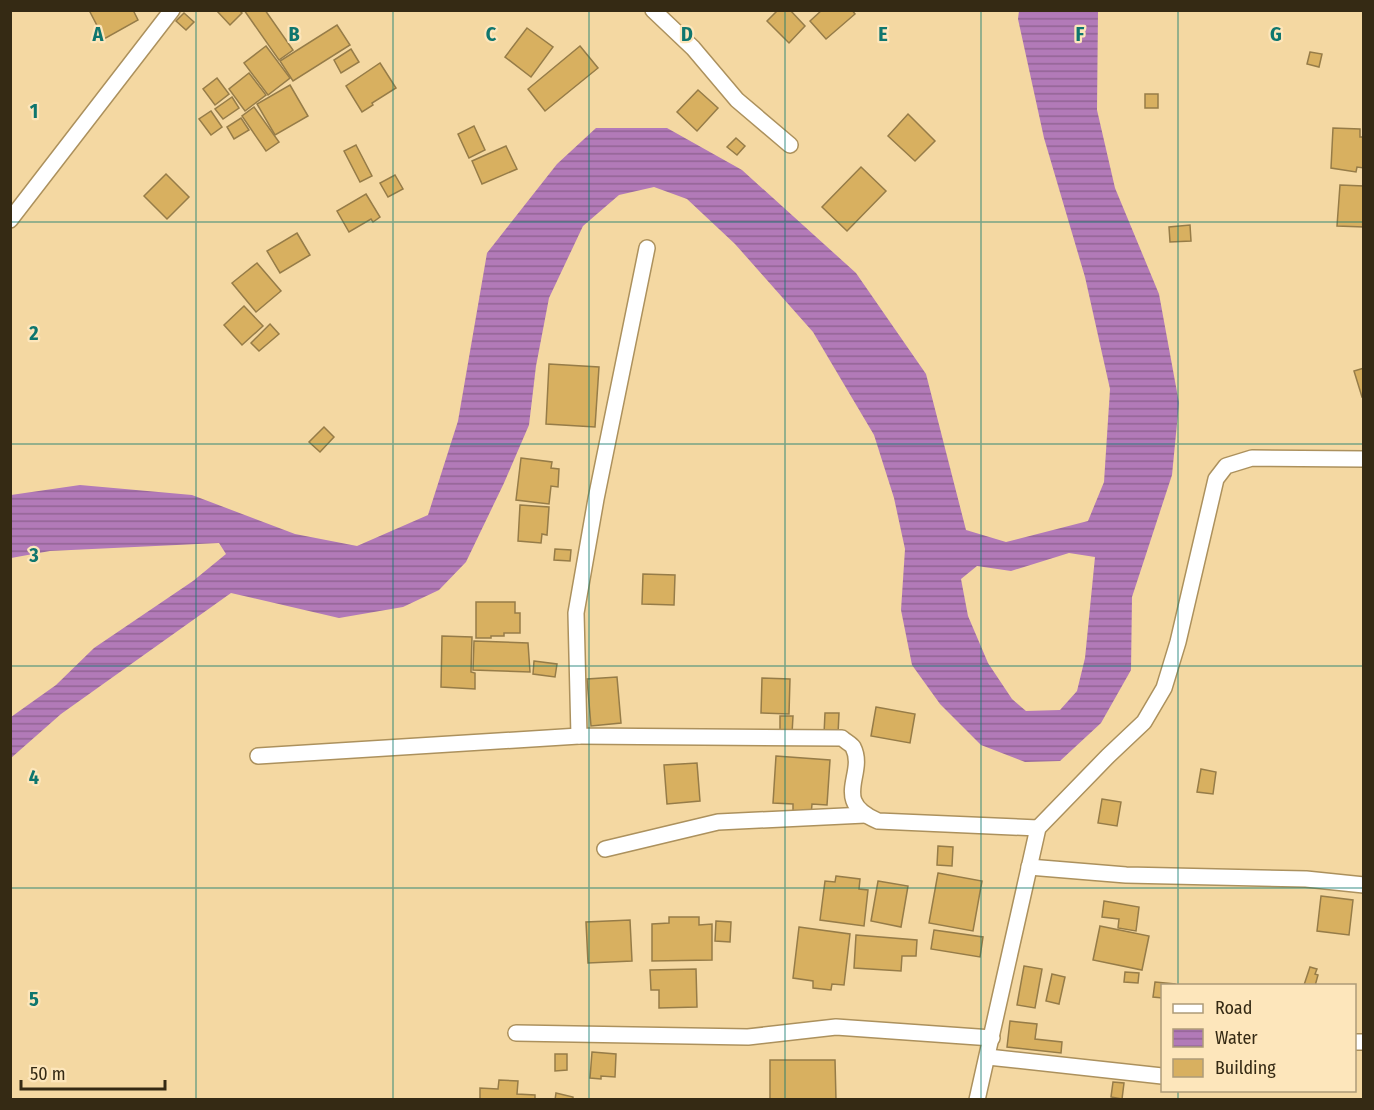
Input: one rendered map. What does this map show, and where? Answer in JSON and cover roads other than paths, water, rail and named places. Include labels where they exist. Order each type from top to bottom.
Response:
[{"type":"street","points":[[10,220],[172,10]]},
{"type":"street","points":[[653,10],[693,48],[737,100],[790,145]]},
{"type":"street","points":[[579,736],[576,613],[596,499],[647,248]]},
{"type":"street","points":[[978,1100],[1038,828],[1144,722],[1164,688],[1178,642],[1216,479],[1226,466],[1252,458],[1364,459]]},
{"type":"street","points":[[258,756],[579,736],[842,738],[852,746],[856,760],[852,787],[855,804],[865,815],[878,821],[1038,828]]},
{"type":"street","points":[[605,849],[718,822],[865,815]]},
{"type":"street","points":[[1029,867],[1126,875],[1306,879],[1364,885]]},
{"type":"street","points":[[516,1033],[748,1037],[836,1027],[992,1038]]},
{"type":"street","points":[[988,1057],[1161,1076]]},
{"type":"water","points":[[1019,11],[1098,11],[1097,110],[1115,188],[1159,294],[1179,403],[1172,475],[1132,597],[1131,670],[1101,723],[1060,761],[1025,762],[981,745],[940,704],[912,665],[901,610],[905,549],[894,498],[874,435],[813,332],[735,244],[687,199],[654,187],[619,195],[583,226],[549,298],[536,366],[529,425],[466,562],[439,590],[403,607],[339,618],[231,593],[61,714],[11,758],[11,717],[56,685],[94,648],[193,581],[226,554],[219,543],[50,551],[11,558],[11,495],[80,485],[192,495],[295,534],[357,546],[428,515],[458,421],[487,253],[557,164],[596,128],[667,128],[742,170],[856,273],[926,374],[966,530],[1006,542],[1088,521],[1104,482],[1110,389],[1085,277],[1044,138],[1018,19]],"holes":[[[1069,553],[1095,557],[1085,658],[1077,691],[1060,710],[1026,711],[1012,699],[988,663],[968,616],[961,579],[977,566],[1011,571]]]}]
